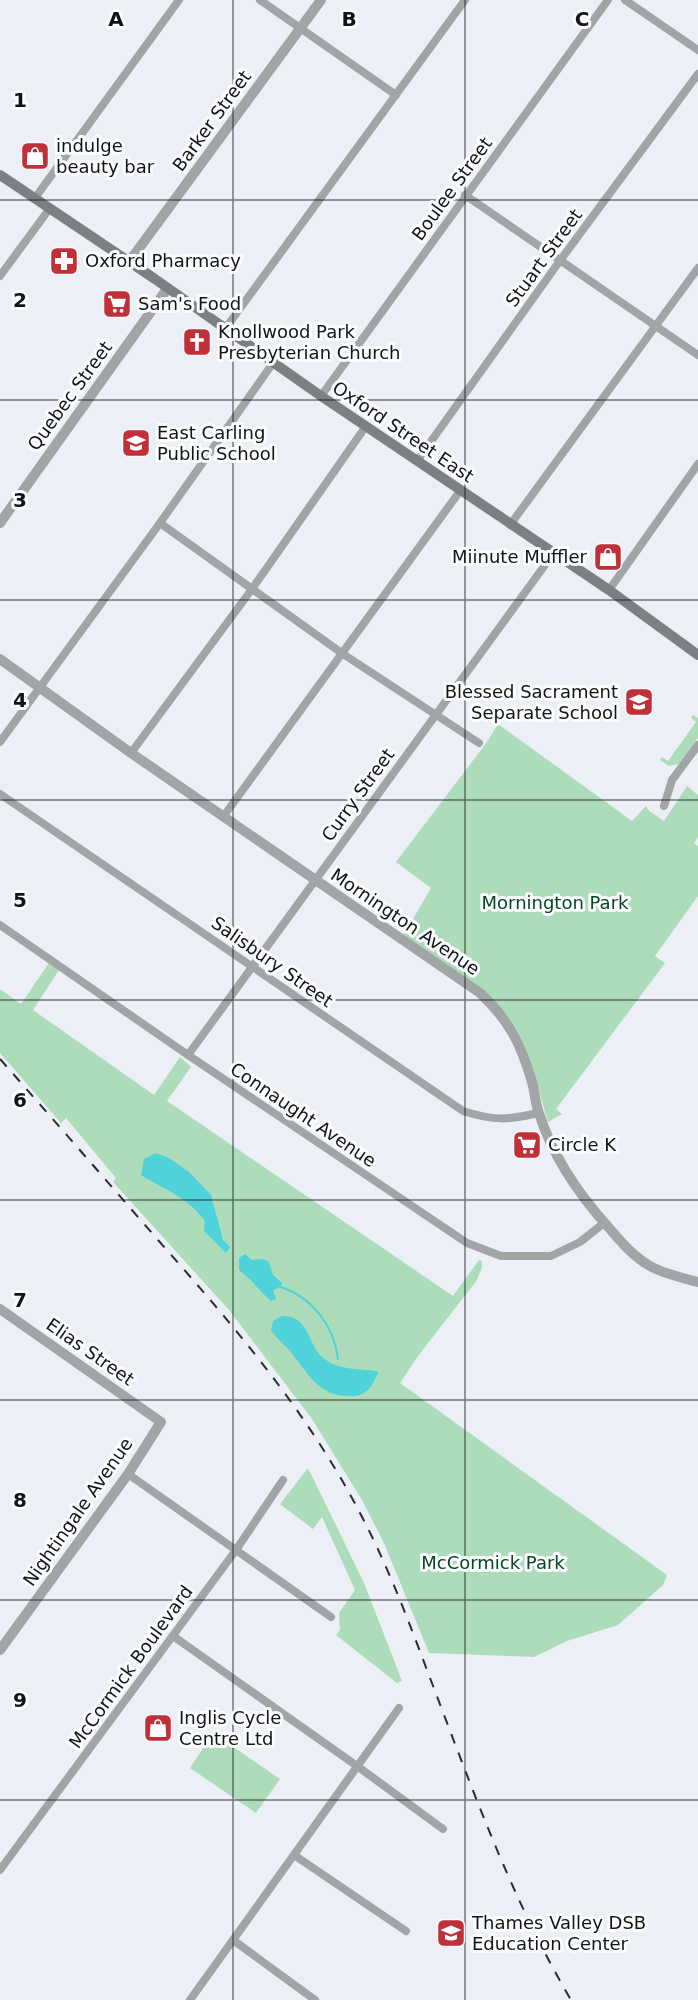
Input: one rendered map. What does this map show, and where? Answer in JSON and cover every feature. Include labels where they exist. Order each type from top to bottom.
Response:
[{"type":"main road","name":"Oxford Street East","points":[[0,175],[460,491],[609,590],[698,655]]},
{"type":"street","points":[[35,198],[179,0]]},
{"type":"street","points":[[260,0],[396,95]]},
{"type":"street","name":"Barker Street","points":[[129,262],[321,0]]},
{"type":"street","points":[[225,329],[465,0]]},
{"type":"street","name":"Boulee Street","points":[[321,396],[608,0]]},
{"type":"street","points":[[625,0],[698,50]]},
{"type":"street","name":"Stuart Street","points":[[417,461],[559,262],[698,74]]},
{"type":"street","points":[[465,195],[559,262],[698,355]]},
{"type":"street","points":[[0,276],[50,208]]},
{"type":"street","points":[[510,525],[698,268]]},
{"type":"street","name":"Quebec Street","points":[[0,523],[167,289]]},
{"type":"street","points":[[0,742],[160,523],[273,363]]},
{"type":"street","points":[[131,753],[252,589],[366,426]]},
{"type":"street","points":[[609,590],[698,464]]},
{"type":"street","points":[[223,817],[460,491]]},
{"type":"street","points":[[160,523],[343,654],[479,743]]},
{"type":"street","name":"Curry Street","points":[[188,1055],[553,554]]},
{"type":"street","name":"Mornington Avenue","points":[[0,659],[131,753],[480,993],[498,1009],[522,1052],[538,1113],[560,1162],[571,1180],[628,1250],[651,1267],[698,1282]]},
{"type":"street","points":[[664,806],[672,780],[698,745]]},
{"type":"street","name":"Salisbury Street","points":[[0,794],[463,1112],[496,1119],[513,1119],[538,1113]]},
{"type":"street","name":"Connaught Avenue","points":[[0,926],[467,1243],[501,1256],[551,1256],[580,1242],[604,1223]]},
{"type":"street","name":"Elias Street","points":[[0,1310],[162,1422]]},
{"type":"street","name":"Nightingale Avenue","points":[[0,1650],[128,1474],[162,1422]]},
{"type":"street","points":[[128,1474],[331,1617]]},
{"type":"street","name":"McCormick Boulevard","points":[[0,1870],[236,1550],[283,1480]]},
{"type":"street","points":[[173,1636],[443,1829]]},
{"type":"street","points":[[190,2000],[399,1708]]},
{"type":"street","points":[[294,1855],[406,1931]]},
{"type":"street","points":[[232,1940],[315,2000]]},
{"type":"green space","points":[[693,715],[698,718],[698,738],[679,764],[669,766],[660,760],[662,757],[668,761],[696,722],[691,718]]},
{"type":"green space","name":"Mornington Park","points":[[498,724],[632,821],[646,806],[649,811],[664,821],[687,786],[698,795],[698,837],[694,843],[698,846],[698,896],[655,956],[665,963],[556,1109],[562,1114],[548,1122],[528,1055],[510,1019],[498,1005],[467,979],[403,936],[431,888],[396,862],[487,742]]},
{"type":"green space","name":"McCormick Park","points":[[49,963],[59,970],[33,1010],[154,1095],[180,1057],[191,1067],[167,1101],[453,1296],[479,1260],[482,1261],[477,1280],[400,1383],[667,1575],[663,1585],[618,1625],[567,1641],[534,1657],[429,1653],[384,1543],[362,1500],[312,1419],[229,1310],[113,1182],[116,1178],[66,1118],[61,1123],[0,1053],[0,989],[21,1004]]},
{"type":"green space","points":[[308,1468],[364,1583],[402,1681],[397,1683],[336,1635],[340,1630],[339,1613],[355,1590],[322,1517],[313,1529],[280,1504]]},
{"type":"green space","points":[[213,1733],[280,1779],[256,1813],[190,1768]]},
{"type":"water","points":[[156,1153],[169,1158],[189,1172],[211,1195],[223,1240],[230,1247],[226,1253],[204,1231],[205,1221],[191,1206],[141,1175],[144,1159]]},
{"type":"water","points":[[245,1254],[252,1260],[263,1259],[269,1262],[273,1275],[282,1283],[281,1287],[273,1290],[276,1299],[271,1301],[239,1270],[239,1258]]},
{"type":"water","points":[[282,1316],[292,1317],[299,1321],[315,1348],[331,1363],[337,1366],[377,1371],[378,1374],[369,1388],[360,1395],[349,1396],[336,1395],[320,1387],[271,1330],[273,1321]]},
{"type":"waterway","points":[[281,1287],[303,1298],[320,1315],[332,1335],[338,1359]]},
{"type":"railway","points":[[0,1059],[241,1337],[268,1370],[317,1439],[360,1513],[389,1574],[511,1882],[549,1961],[571,2000]]},
{"type":"place","name":"indulge beauty bar","points":[[35,156]]},
{"type":"place","name":"Oxford Pharmacy","points":[[64,261]]},
{"type":"place","name":"Sam's Food","points":[[117,304]]},
{"type":"place","name":"Knollwood Park Presbyterian Church","points":[[197,342]]},
{"type":"place","name":"East Carling Public School","points":[[136,443]]},
{"type":"place","name":"Miinute Muffler","points":[[608,557]]},
{"type":"place","name":"Blessed Sacrament Separate School","points":[[639,702]]},
{"type":"place","name":"Circle K","points":[[527,1145]]},
{"type":"place","name":"Inglis Cycle Centre Ltd","points":[[158,1728]]},
{"type":"place","name":"Thames Valley DSB Education Center","points":[[451,1933]]}]
